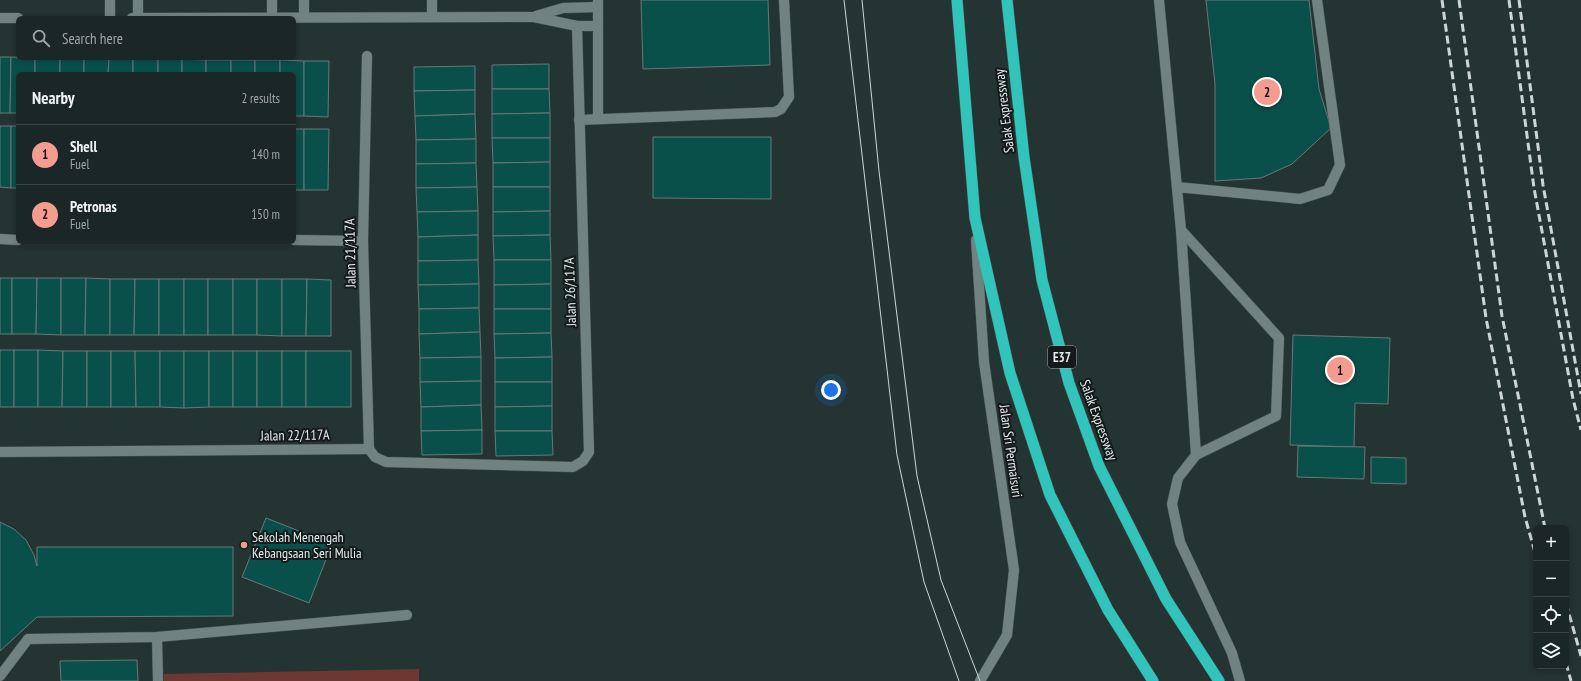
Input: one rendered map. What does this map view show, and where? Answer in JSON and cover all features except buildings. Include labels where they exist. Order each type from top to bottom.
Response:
[{"type":"highway","points":[[957,0],[975,218],[1010,373],[1050,495],[1108,610],[1153,681]]},
{"type":"highway","name":"Salak Expressway","points":[[1007,0],[1024,157],[1042,280],[1069,383],[1102,473],[1166,599],[1219,681]]},
{"type":"street","points":[[110,0],[110,16]]},
{"type":"street","points":[[138,0],[138,16]]},
{"type":"street","points":[[272,0],[272,16]]},
{"type":"street","points":[[304,0],[304,18]]},
{"type":"street","points":[[432,0],[432,17]]},
{"type":"street","points":[[579,120],[775,112],[781,109],[790,97],[784,0]]},
{"type":"street","points":[[1159,0],[1181,230],[1196,455]]},
{"type":"street","points":[[1177,187],[1300,199],[1328,190],[1340,165],[1317,0]]},
{"type":"street","points":[[534,17],[562,4],[598,3],[598,119]]},
{"type":"street","points":[[296,18],[534,17],[577,26],[598,26]]},
{"type":"street","points":[[0,18],[16,18]]},
{"type":"street","name":"Jalan 26/117A","points":[[369,449],[375,457],[386,462],[573,467],[582,461],[589,452],[577,26]]},
{"type":"street","name":"Jalan 21/117A","points":[[367,56],[363,241],[369,449]]},
{"type":"street","name":"Jalan Sri Permaisuri","points":[[975,218],[984,362],[1014,570],[1007,635],[980,681]]},
{"type":"street","points":[[1181,230],[1280,338],[1276,416],[1196,455],[1178,478],[1172,504],[1180,542],[1232,653],[1240,681]]},
{"type":"street","points":[[0,240],[16,240]]},
{"type":"street","points":[[296,240],[363,241]]},
{"type":"street","name":"Jalan 22/117A","points":[[0,452],[369,449]]},
{"type":"street","points":[[0,676],[28,639],[157,637],[407,615]]},
{"type":"street","points":[[157,637],[158,681]]},
{"type":"shaded area","points":[[419,669],[419,681],[164,681],[164,674]]},
{"type":"tram line","points":[[844,0],[897,455],[924,582],[959,681]]},
{"type":"tram line","points":[[862,0],[879,171],[917,476],[941,580],[980,681]]},
{"type":"railway","points":[[1442,0],[1486,318],[1525,517],[1533,545]]},
{"type":"railway","points":[[1459,0],[1502,316],[1544,525]]},
{"type":"railway","points":[[1509,0],[1534,188],[1573,399],[1581,430]]},
{"type":"railway","points":[[1519,0],[1543,185],[1581,394]]},
{"type":"railway","points":[[1569,614],[1581,656]]},
{"type":"railway","points":[[1568,669],[1571,681]]},
{"type":"place","name":"Petronas","points":[[1267,92]]},
{"type":"place","name":"Shell","points":[[1340,370]]},
{"type":"place","name":"Sekolah Menengah Kebangsaan Seri Mulia","points":[[244,545]]}]
